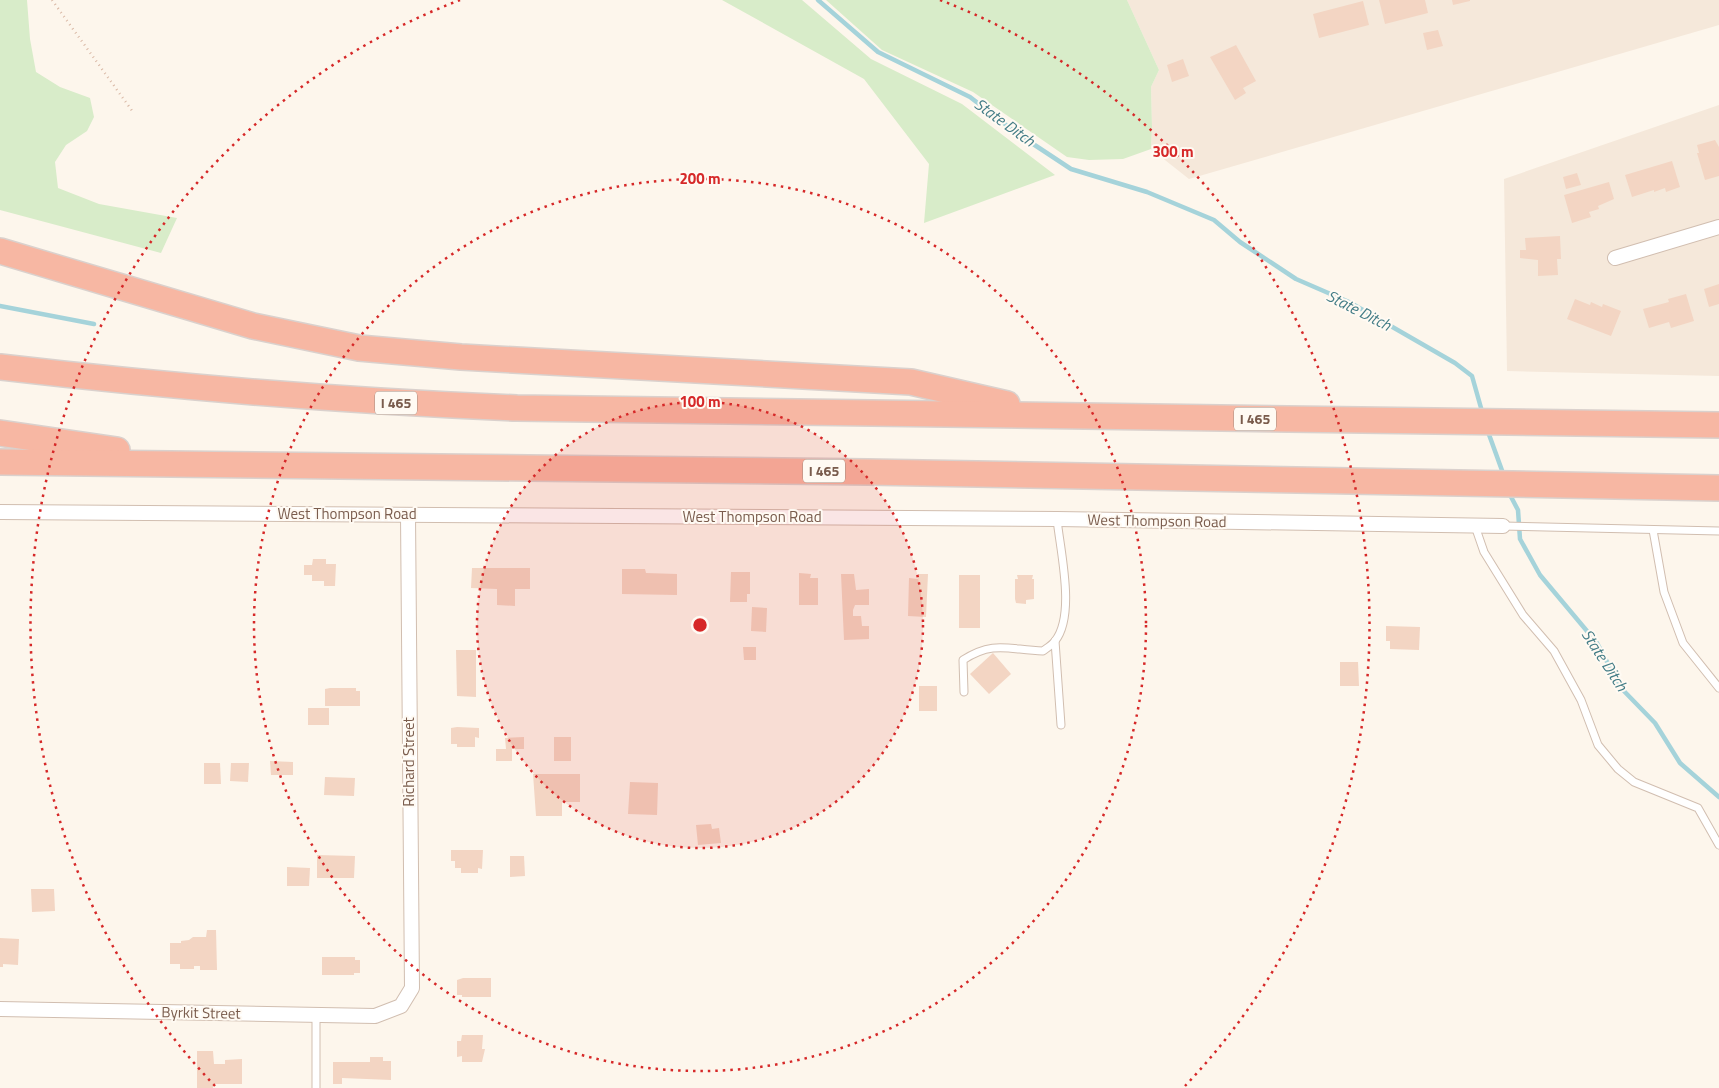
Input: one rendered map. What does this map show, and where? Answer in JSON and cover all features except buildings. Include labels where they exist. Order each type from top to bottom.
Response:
[{"type":"highway","points":[[0,251],[253,326],[359,348],[479,358],[911,382],[1059,416]]},
{"type":"highway","name":"I 465","points":[[0,367],[241,391],[408,404],[536,408],[1719,425]]},
{"type":"highway","name":"I 465","points":[[0,434],[141,453],[175,463],[868,472],[1719,488]]},
{"type":"highway","points":[[0,462],[175,463]]},
{"type":"street","points":[[1615,258],[1719,227]]},
{"type":"street","name":"West Thompson Road","points":[[0,512],[1057,519],[1504,526]]},
{"type":"street","name":"Richard Street","points":[[401,1006],[412,988],[408,515]]},
{"type":"street","name":"Byrkit Street","points":[[0,1009],[375,1016],[401,1006]]},
{"type":"lane","points":[[964,692],[963,660],[978,650],[993,646],[1043,651],[1055,641],[1063,626],[1066,600],[1057,519]]},
{"type":"lane","points":[[1475,526],[1484,552],[1523,615],[1554,651],[1581,700],[1598,745],[1618,769],[1634,782],[1698,808],[1719,846]]},
{"type":"lane","points":[[1504,526],[1719,532]]},
{"type":"lane","points":[[1653,530],[1664,592],[1684,643],[1719,688]]},
{"type":"lane","points":[[1055,641],[1061,725]]},
{"type":"lane","points":[[316,1015],[316,1088]]},
{"type":"path","points":[[52,0],[133,112]]},
{"type":"shaded area","points":[[1127,0],[1719,0],[1719,25],[1189,179],[1151,149],[1151,87],[1159,70]]},
{"type":"shaded area","points":[[1719,105],[1719,376],[1507,371],[1504,179]]},
{"type":"green space","points":[[0,0],[27,0],[30,39],[36,72],[60,87],[90,98],[94,117],[87,131],[66,145],[55,162],[58,188],[99,204],[177,218],[161,253],[0,210]]},
{"type":"green space","points":[[722,0],[802,0],[871,59],[962,104],[1055,175],[924,223],[929,164],[864,79]]},
{"type":"green space","points":[[826,0],[1127,0],[1159,70],[1151,87],[1151,149],[1123,159],[1089,160],[1067,157],[973,92],[882,50]]},
{"type":"waterway","name":"State Ditch","points":[[818,0],[878,52],[970,97],[1018,134],[1071,169],[1147,192],[1214,220],[1240,242],[1296,279],[1349,302],[1455,363],[1472,376],[1483,415]]},
{"type":"waterway","points":[[0,306],[94,324]]},
{"type":"waterway","name":"State Ditch","points":[[1487,429],[1504,476]]},
{"type":"waterway","name":"State Ditch","points":[[1509,493],[1518,510],[1520,539],[1540,575],[1597,643],[1621,688],[1655,723],[1680,763],[1719,797]]}]
